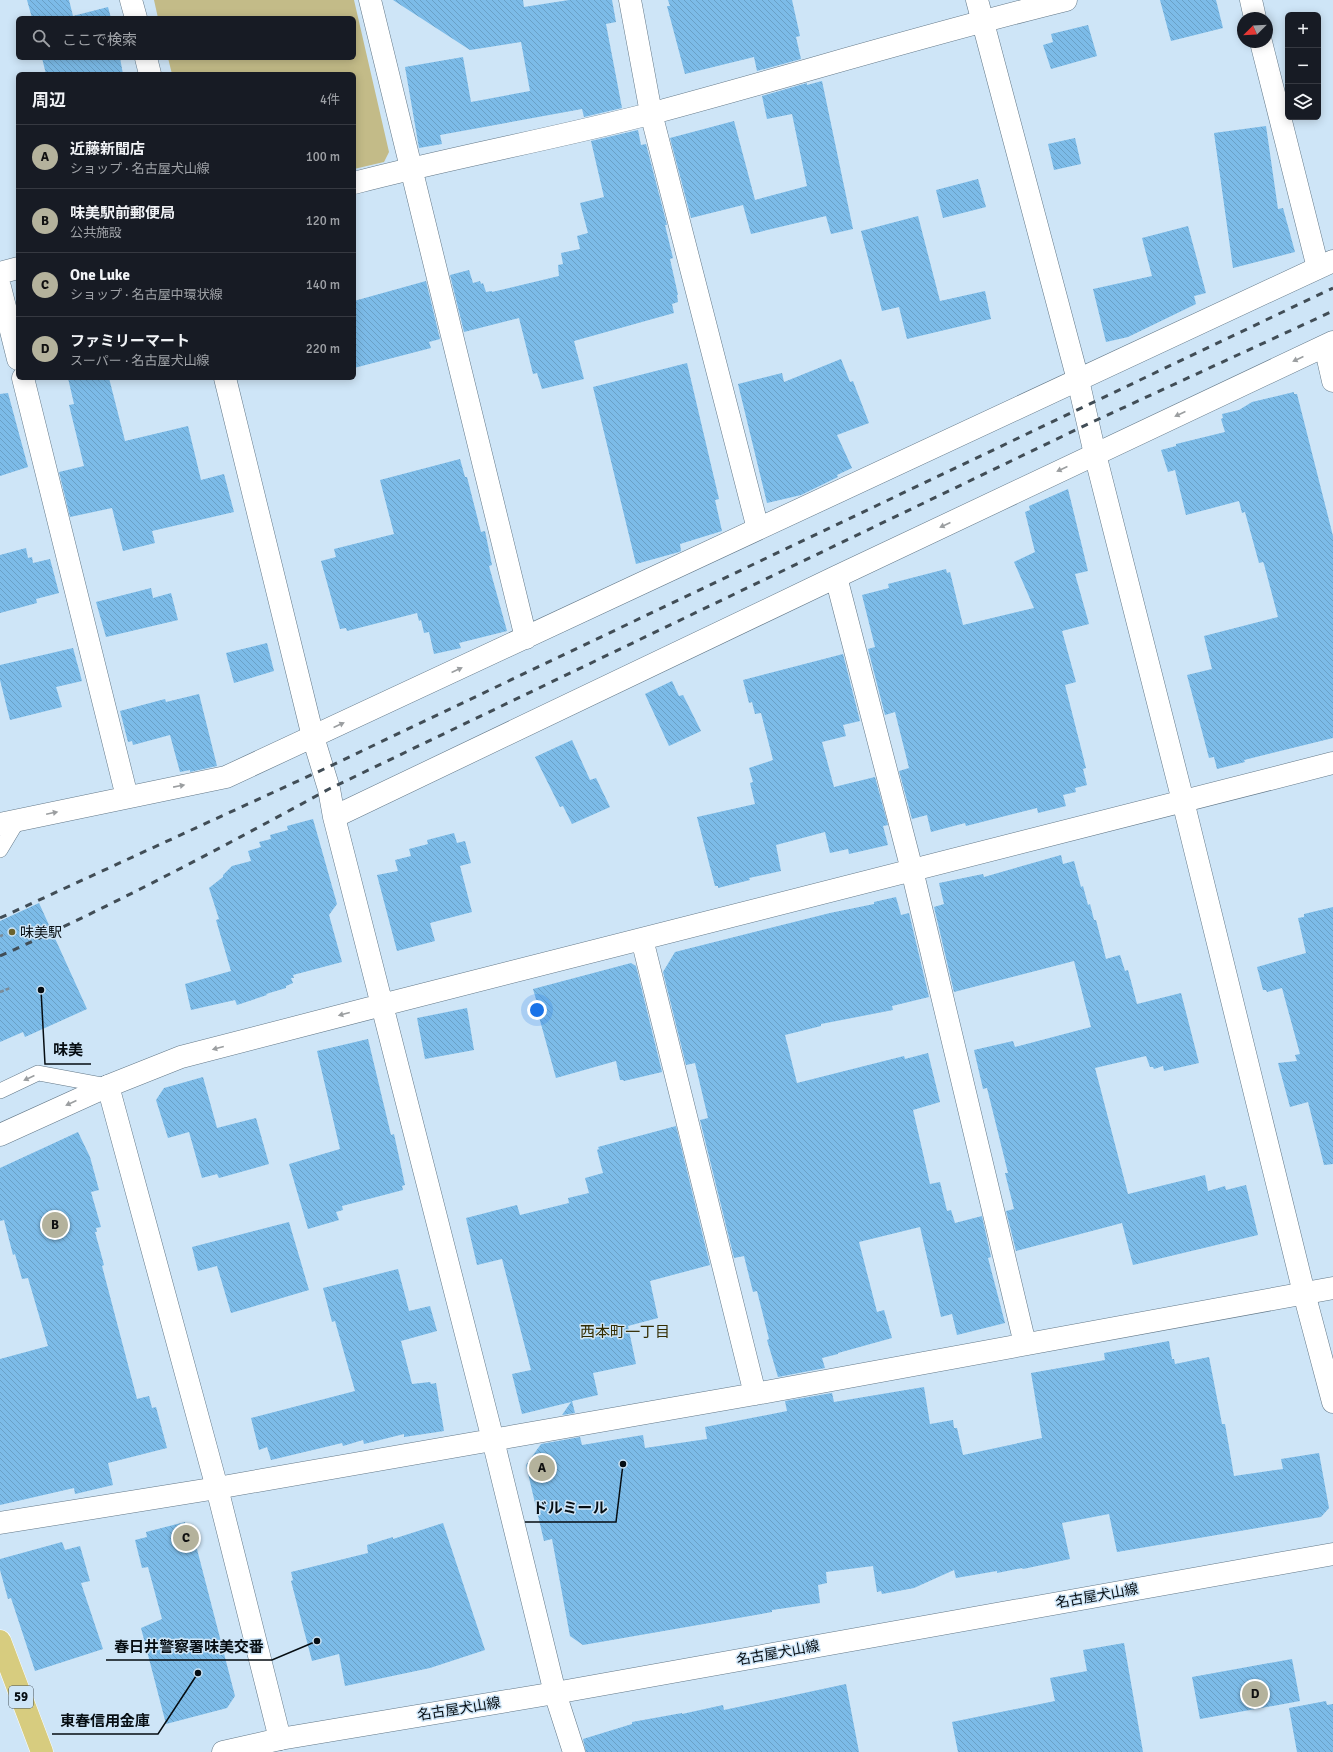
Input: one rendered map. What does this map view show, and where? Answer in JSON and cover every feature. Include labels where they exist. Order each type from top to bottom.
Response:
[{"type":"main road","name":"59","points":[[0,1641],[42,1752]]},
{"type":"street","points":[[131,0],[135,16]]},
{"type":"street","points":[[370,0],[526,638]]},
{"type":"street","points":[[630,0],[651,113],[758,529]]},
{"type":"street","points":[[356,182],[412,168],[651,113],[980,10],[1066,0]]},
{"type":"street","points":[[1251,0],[1254,12]]},
{"type":"street","points":[[980,10],[1078,380],[1095,454],[1184,801],[1304,1293],[1333,1402]]},
{"type":"street","points":[[9,822],[226,777],[1326,264],[1264,48]]},
{"type":"street","points":[[146,60],[150,72]]},
{"type":"street","points":[[0,273],[16,269]]},
{"type":"street","points":[[0,287],[16,351]]},
{"type":"street","points":[[334,817],[836,577],[1329,344],[1333,381]]},
{"type":"street","points":[[23,380],[127,797]]},
{"type":"street","points":[[225,380],[313,737],[329,789],[334,817],[493,1440],[555,1693],[574,1752]]},
{"type":"street","points":[[836,577],[912,870],[1025,1344]]},
{"type":"street","points":[[0,1135],[108,1086],[181,1057],[382,1004],[1333,763]]},
{"type":"street","points":[[642,939],[755,1394]]},
{"type":"street","points":[[108,1086],[217,1488],[280,1739]]},
{"type":"street","points":[[0,1524],[217,1488],[755,1394],[1333,1288]]},
{"type":"street","name":"名古屋犬山線","points":[[223,1752],[280,1739],[555,1693],[1333,1554]]},
{"type":"lane","points":[[0,850],[9,822]]},
{"type":"lane","points":[[0,1091],[38,1073],[108,1086]]},
{"type":"path","points":[[0,992],[10,988]]},
{"type":"shaded area","points":[[154,0],[354,0],[389,152],[384,162],[356,169],[356,72],[172,72],[168,60],[356,60],[356,16],[158,16]]},
{"type":"building","points":[[27,0],[69,0],[73,16],[31,16]]},
{"type":"building","points":[[393,0],[523,0],[524,7],[569,0],[612,0],[616,22],[606,24],[622,108],[584,117],[582,109],[440,135],[442,144],[419,148],[405,67],[463,57],[471,102],[530,91],[521,42],[470,50]]},
{"type":"building","points":[[668,0],[792,0],[800,36],[796,37],[801,59],[757,71],[754,57],[685,74],[667,6],[670,6]]},
{"type":"building","points":[[1160,0],[1216,0],[1223,28],[1171,41]]},
{"type":"building","points":[[108,7],[110,16],[73,16]]},
{"type":"building","points":[[1088,25],[1097,56],[1051,69],[1043,45],[1053,42],[1051,34]]},
{"type":"building","points":[[42,60],[120,60],[123,72],[46,72]]},
{"type":"building","points":[[822,81],[853,229],[831,234],[826,216],[751,234],[743,205],[691,218],[670,138],[734,121],[755,200],[807,186],[792,114],[767,119],[762,96],[807,83],[807,85]]},
{"type":"building","points":[[1266,126],[1278,209],[1283,208],[1295,252],[1233,268],[1214,133]]},
{"type":"building","points":[[638,130],[641,145],[646,144],[667,225],[665,225],[673,258],[670,259],[678,295],[678,302],[672,304],[674,313],[574,341],[584,379],[542,389],[537,373],[533,374],[519,318],[464,332],[450,275],[469,270],[473,283],[480,281],[481,284],[483,283],[486,292],[492,292],[559,276],[558,265],[563,264],[561,253],[580,249],[577,236],[588,233],[580,203],[604,197],[591,141]]},
{"type":"building","points":[[1075,138],[1081,164],[1054,170],[1048,144]]},
{"type":"building","points":[[978,179],[986,207],[943,218],[936,190]]},
{"type":"building","points":[[918,216],[940,301],[985,291],[991,319],[907,339],[899,307],[882,311],[861,231]]},
{"type":"building","points":[[1188,226],[1206,293],[1194,296],[1196,304],[1128,337],[1106,342],[1093,289],[1152,276],[1142,238]]},
{"type":"building","points":[[426,281],[440,339],[429,342],[431,348],[356,367],[356,300]]},
{"type":"building","points":[[841,359],[850,382],[853,381],[869,423],[837,435],[852,468],[837,475],[838,477],[801,495],[767,503],[738,384],[782,373],[784,382]]},
{"type":"building","points":[[687,363],[719,499],[715,500],[722,531],[680,544],[681,551],[679,552],[636,564],[593,387]]},
{"type":"building","points":[[68,380],[110,380],[125,441],[188,426],[201,480],[224,474],[234,512],[152,531],[155,543],[123,551],[112,508],[70,517],[59,472],[84,466],[69,405],[74,404]]},
{"type":"building","points":[[1294,392],[1294,394],[1297,394],[1333,536],[1333,738],[1244,760],[1245,762],[1217,769],[1214,757],[1209,758],[1187,675],[1212,669],[1204,636],[1278,617],[1264,564],[1263,562],[1259,563],[1245,512],[1242,513],[1239,501],[1186,515],[1175,470],[1168,472],[1161,450],[1176,446],[1176,444],[1225,432],[1221,419],[1223,418],[1222,414],[1239,410],[1252,402]]},
{"type":"building","points":[[8,393],[28,467],[0,476],[0,394]]},
{"type":"building","points":[[460,459],[465,477],[467,477],[481,532],[485,531],[492,565],[489,566],[507,631],[459,643],[461,648],[434,654],[429,632],[424,633],[421,620],[419,621],[417,613],[347,631],[346,628],[340,629],[321,561],[336,557],[334,549],[394,534],[380,480]]},
{"type":"building","points":[[1068,489],[1088,571],[1075,574],[1089,624],[1062,631],[1076,682],[1065,685],[1086,768],[1083,769],[1087,785],[1075,788],[1076,792],[1063,795],[1066,806],[1038,813],[1037,808],[966,826],[965,823],[931,832],[927,815],[912,819],[899,771],[909,768],[895,712],[885,715],[868,649],[875,647],[862,595],[889,588],[888,584],[946,569],[947,573],[950,572],[963,625],[1034,608],[1014,562],[1035,552],[1025,512],[1030,510],[1029,506]]},
{"type":"building","points":[[26,548],[28,558],[32,557],[33,563],[50,559],[59,593],[36,599],[37,603],[0,613],[0,555]]},
{"type":"building","points":[[151,588],[153,598],[171,593],[178,620],[106,637],[96,602]]},
{"type":"building","points":[[267,643],[274,671],[234,683],[226,653]]},
{"type":"building","points":[[73,648],[82,681],[56,687],[62,707],[10,720],[0,680],[0,665]]},
{"type":"building","points":[[843,654],[860,721],[843,725],[846,736],[822,742],[834,787],[875,777],[888,825],[883,826],[888,845],[849,854],[848,849],[830,853],[825,832],[776,845],[781,871],[749,878],[750,880],[718,888],[718,886],[715,886],[697,817],[755,804],[750,783],[753,782],[749,768],[773,760],[761,713],[755,714],[752,702],[749,703],[743,680]]},
{"type":"building","points":[[672,681],[679,696],[683,695],[701,731],[669,746],[645,694]]},
{"type":"building","points":[[199,694],[217,766],[190,772],[190,770],[180,772],[170,735],[133,745],[132,741],[128,742],[120,711],[165,699],[166,702]]},
{"type":"building","points":[[572,740],[590,780],[596,778],[610,807],[572,824],[563,806],[560,807],[535,757]]},
{"type":"building","points":[[313,819],[337,904],[329,915],[342,962],[293,975],[294,978],[291,978],[293,983],[286,986],[286,988],[237,1005],[235,1000],[191,1010],[185,984],[231,971],[216,920],[219,919],[209,888],[223,877],[223,875],[232,866],[251,861],[248,851],[261,847],[259,842],[271,839],[270,835],[288,830],[287,826]]},
{"type":"building","points":[[454,833],[457,843],[465,841],[471,863],[460,866],[472,912],[430,923],[435,941],[397,951],[377,875],[398,871],[395,860],[411,856],[409,849],[428,844],[427,840]]},
{"type":"building","points":[[1061,855],[1063,864],[1074,861],[1081,887],[1083,886],[1088,905],[1090,904],[1094,920],[1096,920],[1106,959],[1120,955],[1125,971],[1128,970],[1137,1004],[1181,993],[1199,1063],[1164,1071],[1163,1066],[1154,1069],[1153,1067],[1150,1067],[1146,1056],[1095,1068],[1128,1194],[1205,1175],[1208,1191],[1225,1186],[1226,1190],[1246,1185],[1258,1235],[1133,1265],[1122,1223],[1016,1251],[1006,1211],[1014,1209],[1005,1173],[1008,1173],[987,1088],[983,1089],[974,1050],[1013,1041],[1015,1047],[1091,1027],[1074,961],[954,992],[934,907],[944,904],[939,883],[983,874],[984,877]]},
{"type":"building","points":[[896,897],[901,915],[909,913],[929,997],[892,1006],[893,1010],[821,1024],[821,1026],[785,1035],[797,1083],[904,1056],[905,1059],[928,1053],[940,1102],[913,1110],[930,1184],[940,1182],[947,1211],[951,1210],[955,1223],[982,1216],[991,1257],[988,1258],[1005,1323],[957,1335],[952,1314],[941,1317],[920,1227],[859,1242],[877,1312],[884,1310],[892,1338],[822,1358],[825,1368],[778,1377],[767,1340],[769,1339],[757,1291],[753,1292],[744,1256],[734,1258],[700,1120],[708,1118],[695,1063],[686,1065],[663,972],[675,952],[830,913],[874,904],[874,902]]},
{"type":"building","points":[[39,903],[87,1009],[25,1037],[23,1032],[0,1042],[0,921]]},
{"type":"building","points":[[1333,907],[1333,1164],[1324,1165],[1308,1102],[1290,1107],[1278,1063],[1297,1061],[1295,1055],[1300,1054],[1282,988],[1267,992],[1266,990],[1263,990],[1257,967],[1306,953],[1298,918],[1304,917],[1304,914]]},
{"type":"building","points":[[631,963],[636,966],[662,1072],[624,1081],[620,1080],[616,1061],[556,1078],[536,1006],[538,1006],[533,989]]},
{"type":"building","points":[[467,1008],[474,1050],[425,1059],[417,1018]]},
{"type":"building","points":[[368,1039],[391,1135],[394,1134],[405,1185],[402,1186],[403,1190],[342,1206],[343,1210],[336,1212],[339,1220],[308,1229],[289,1164],[340,1149],[317,1051]]},
{"type":"building","points":[[203,1077],[217,1128],[256,1118],[269,1164],[219,1178],[217,1174],[202,1178],[189,1132],[168,1138],[156,1100],[164,1088]]},
{"type":"building","points":[[676,1126],[710,1265],[650,1281],[658,1318],[628,1326],[636,1364],[593,1373],[598,1395],[572,1401],[575,1413],[562,1415],[571,1402],[522,1414],[512,1374],[531,1370],[502,1259],[477,1265],[466,1218],[517,1205],[520,1215],[569,1203],[568,1198],[589,1193],[585,1178],[603,1173],[597,1150],[599,1149],[598,1147]]},
{"type":"building","points":[[78,1132],[90,1157],[99,1190],[91,1192],[101,1227],[96,1228],[97,1232],[95,1232],[104,1265],[102,1266],[137,1399],[149,1396],[152,1408],[156,1407],[167,1448],[108,1463],[113,1485],[75,1494],[74,1488],[0,1505],[0,1359],[48,1346],[28,1278],[22,1279],[15,1254],[13,1255],[4,1220],[0,1221],[0,1168]]},
{"type":"building","points":[[289,1222],[309,1290],[231,1313],[217,1266],[198,1271],[192,1247]]},
{"type":"building","points":[[398,1269],[409,1311],[430,1306],[437,1331],[401,1341],[412,1384],[430,1382],[431,1384],[436,1383],[444,1431],[404,1437],[404,1434],[364,1444],[363,1440],[343,1446],[342,1443],[271,1460],[267,1447],[259,1450],[251,1418],[355,1391],[335,1321],[332,1322],[323,1288]]},
{"type":"building","points":[[1169,1341],[1172,1359],[1174,1359],[1175,1364],[1209,1357],[1222,1424],[1225,1424],[1234,1476],[1283,1469],[1281,1459],[1319,1453],[1329,1508],[1321,1517],[1117,1552],[1109,1514],[1062,1523],[1070,1559],[1023,1569],[997,1573],[997,1571],[956,1578],[954,1570],[914,1588],[882,1594],[881,1591],[877,1592],[873,1566],[826,1572],[827,1583],[818,1585],[820,1603],[772,1610],[772,1612],[583,1645],[570,1636],[552,1539],[544,1541],[526,1465],[541,1444],[580,1437],[582,1445],[643,1435],[645,1448],[707,1439],[705,1427],[787,1411],[785,1401],[832,1393],[834,1402],[924,1387],[930,1424],[953,1420],[954,1428],[957,1428],[963,1455],[1042,1438],[1031,1373],[1105,1360],[1104,1353]]},
{"type":"building","points":[[185,1522],[186,1527],[191,1526],[235,1696],[227,1708],[166,1724],[141,1628],[162,1619],[148,1567],[142,1568],[135,1540],[147,1537],[146,1532]]},
{"type":"building","points":[[443,1523],[485,1650],[430,1668],[345,1686],[339,1654],[312,1661],[291,1581],[293,1580],[291,1572],[368,1553],[367,1545],[393,1537],[393,1539]]},
{"type":"building","points":[[62,1542],[65,1550],[80,1546],[90,1581],[81,1583],[103,1649],[35,1671],[11,1598],[8,1599],[0,1570],[0,1559]]},
{"type":"building","points":[[1124,1643],[1143,1752],[958,1752],[952,1722],[1055,1701],[1050,1678],[1087,1671],[1083,1650]]},
{"type":"building","points":[[1292,1659],[1300,1701],[1200,1719],[1192,1677]]},
{"type":"building","points":[[846,1684],[859,1752],[586,1752],[583,1739],[632,1724],[632,1722],[682,1714],[723,1705],[724,1710]]},
{"type":"building","points":[[1326,1701],[1327,1705],[1333,1704],[1333,1752],[1297,1752],[1289,1708]]},
{"type":"railway","points":[[0,918],[324,769],[1333,288]]},
{"type":"railway","points":[[0,956],[166,876],[329,789],[1088,424],[1333,311]]},
{"type":"place","name":"味美駅","points":[[12,932]]},
{"type":"place","name":"味美","points":[[41,990]]},
{"type":"place","name":"味美駅前郵便局","points":[[55,1225]]},
{"type":"place","name":"ドルミール","points":[[623,1464]]},
{"type":"place","name":"近藤新聞店","points":[[542,1468]]},
{"type":"place","name":"One Luke","points":[[186,1538]]},
{"type":"place","name":"春日井警察署味美交番","points":[[317,1641]]},
{"type":"place","name":"東春信用金庫","points":[[198,1673]]},
{"type":"place","name":"ファミリーマート","points":[[1255,1694]]},
{"type":"district","name":"西本町一丁目","points":[[625,1332]]}]
